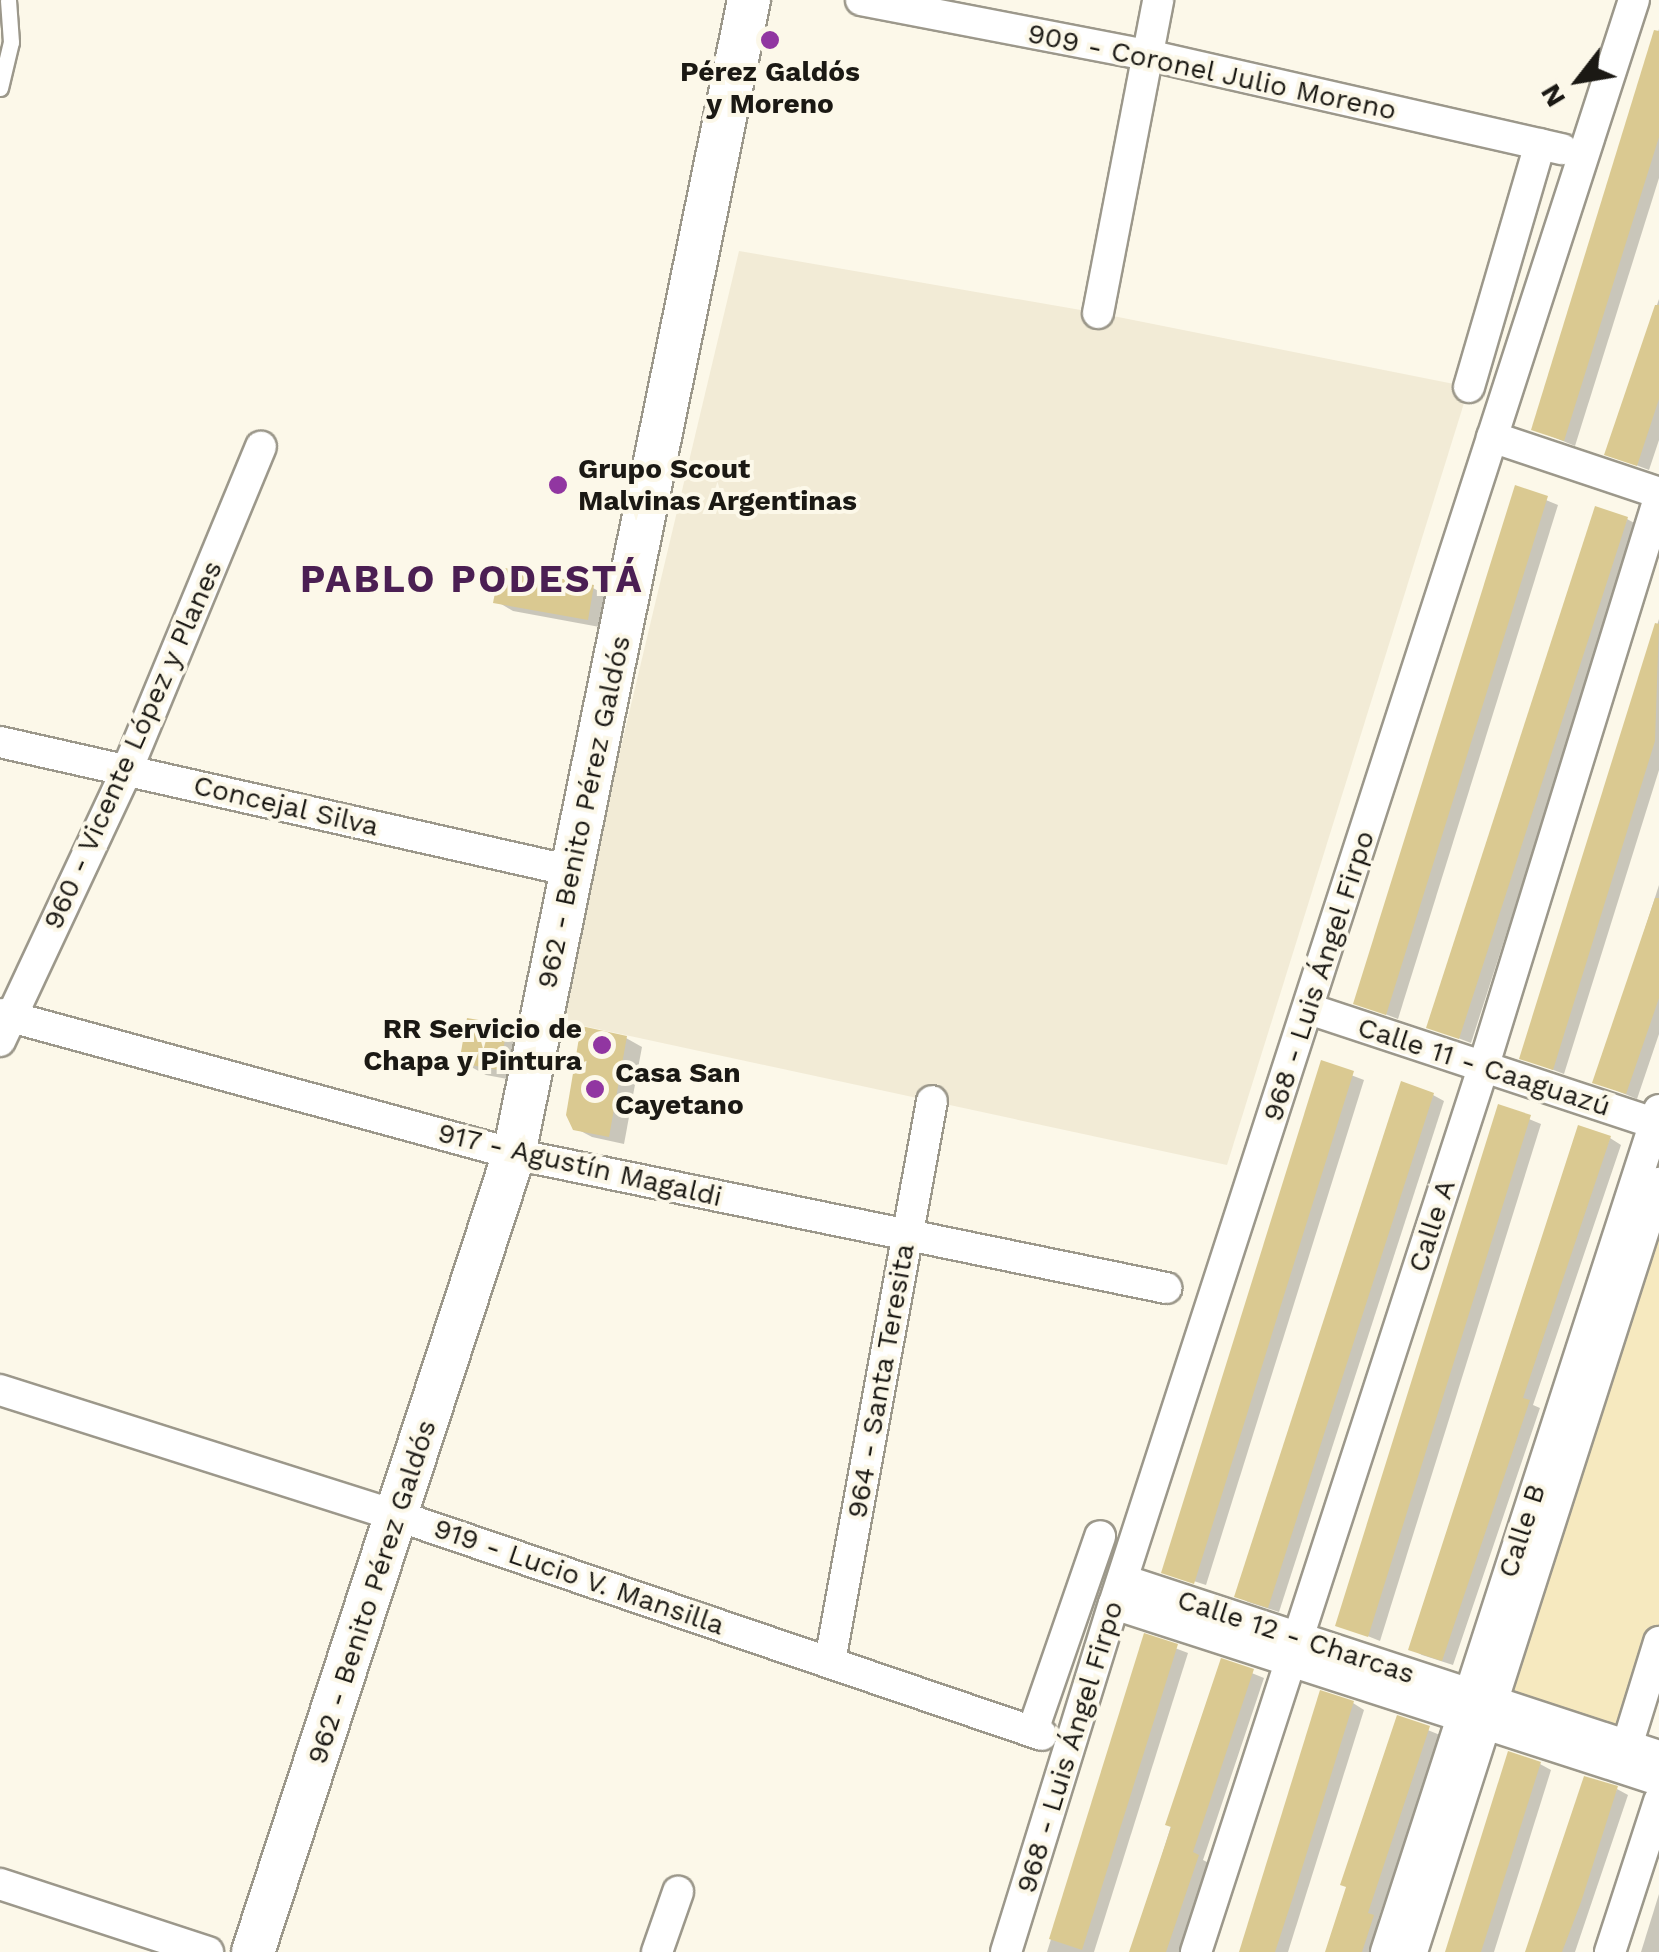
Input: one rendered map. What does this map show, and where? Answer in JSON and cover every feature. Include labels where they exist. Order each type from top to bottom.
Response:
[{"type":"main road","name":"962 - Benito Pérez Galdós","points":[[253,1952],[514,1154],[750,0]]},
{"type":"street","name":"909 - Coronel Julio Moreno","points":[[861,0],[1147,56],[1551,147],[1469,386]]},
{"type":"street","points":[[1098,313],[1158,0]]},
{"type":"street","name":"968 - Luis Ángel Firpo","points":[[1006,1952],[1118,1592],[1634,0]]},
{"type":"street","points":[[1492,437],[1659,496]]},
{"type":"street","name":"960 - Vicente López y Planes","points":[[4,1024],[127,770],[260,447]]},
{"type":"street","name":"Calle A","points":[[1196,1952],[1483,1068],[1659,496]]},
{"type":"street","name":"Concejal Silva","points":[[0,742],[572,871]]},
{"type":"street","name":"Calle 11 - Caaguazú","points":[[1308,1009],[1483,1068],[1658,1120]]},
{"type":"street","name":"917 - Agustín Magaldi","points":[[4,1024],[514,1154],[1166,1288]]},
{"type":"street","name":"964 - Santa Teresita","points":[[830,1662],[932,1101]]},
{"type":"street","name":"Calle B","points":[[1412,1952],[1477,1710],[1658,1120]]},
{"type":"street","name":"Calle B","points":[[1386,1952],[1477,1710],[1659,1183]]},
{"type":"street","name":"919 - Lucio V. Mansilla","points":[[0,1390],[398,1516],[1037,1733],[1100,1536]]},
{"type":"street","name":"Calle 12 - Charcas","points":[[1118,1592],[1623,1757]]},
{"type":"street","points":[[1623,1757],[1659,1642]]},
{"type":"street","points":[[1623,1757],[1659,1756]]},
{"type":"street","points":[[1623,1757],[1659,1780]]},
{"type":"street","points":[[1610,1952],[1659,1801]]},
{"type":"street","points":[[0,1884],[208,1952]]},
{"type":"street","points":[[657,1952],[678,1892]]},
{"type":"lane","points":[[0,88],[11,42],[8,0]]},
{"type":"shaded area","points":[[739,251],[1098,313],[1469,387],[1227,1165],[556,1020]]},
{"type":"shaded area","points":[[1659,1183],[1659,1642],[1627,1746],[1492,1701]]},
{"type":"building","points":[[1654,30],[1659,31],[1659,137],[1564,441],[1531,430]]},
{"type":"building","points":[[1655,305],[1659,305],[1659,399],[1637,466],[1604,455]]},
{"type":"building","points":[[1515,485],[1548,496],[1386,1015],[1353,1004]]},
{"type":"building","points":[[1595,506],[1628,517],[1459,1039],[1426,1028]]},
{"type":"building","points":[[500,567],[594,585],[588,620],[493,603]]},
{"type":"building","points":[[1655,623],[1659,624],[1655,741],[1553,1070],[1519,1059]]},
{"type":"building","points":[[1655,898],[1659,898],[1659,998],[1626,1094],[1592,1083]]},
{"type":"building","points":[[467,1018],[508,1025],[499,1070],[459,1063]]},
{"type":"building","name":"Casa San Cayetano","points":[[581,1026],[627,1036],[609,1137],[573,1130],[566,1115]]},
{"type":"building","points":[[1321,1060],[1354,1071],[1194,1584],[1161,1573]]},
{"type":"building","points":[[1401,1081],[1434,1093],[1268,1608],[1234,1597]]},
{"type":"building","points":[[1498,1104],[1531,1115],[1368,1637],[1335,1626]]},
{"type":"building","points":[[1578,1125],[1611,1136],[1523,1398],[1530,1400],[1442,1661],[1408,1650]]},
{"type":"building","points":[[1144,1633],[1178,1644],[1082,1950],[1049,1939]]},
{"type":"building","points":[[1221,1658],[1254,1669],[1193,1852],[1199,1855],[1166,1952],[1129,1952],[1171,1827],[1165,1825]]},
{"type":"building","points":[[1320,1690],[1354,1701],[1275,1952],[1239,1952]]},
{"type":"building","points":[[1397,1715],[1430,1726],[1368,1913],[1374,1915],[1362,1952],[1325,1952],[1346,1887],[1340,1885]]},
{"type":"building","points":[[1508,1751],[1541,1762],[1481,1952],[1445,1952]]},
{"type":"building","points":[[1584,1776],[1618,1786],[1581,1902],[1562,1952],[1525,1952]]},
{"type":"place","name":"Pérez Galdós y Moreno","points":[[770,40]]},
{"type":"place","name":"Grupo Scout Malvinas Argentinas","points":[[558,485]]},
{"type":"place","name":"RR Servicio de Chapa y Pintura","points":[[602,1045]]},
{"type":"place","name":"Casa San Cayetano","points":[[595,1089]]},
{"type":"district","name":"PABLO PODESTÁ","points":[[472,580]]}]
